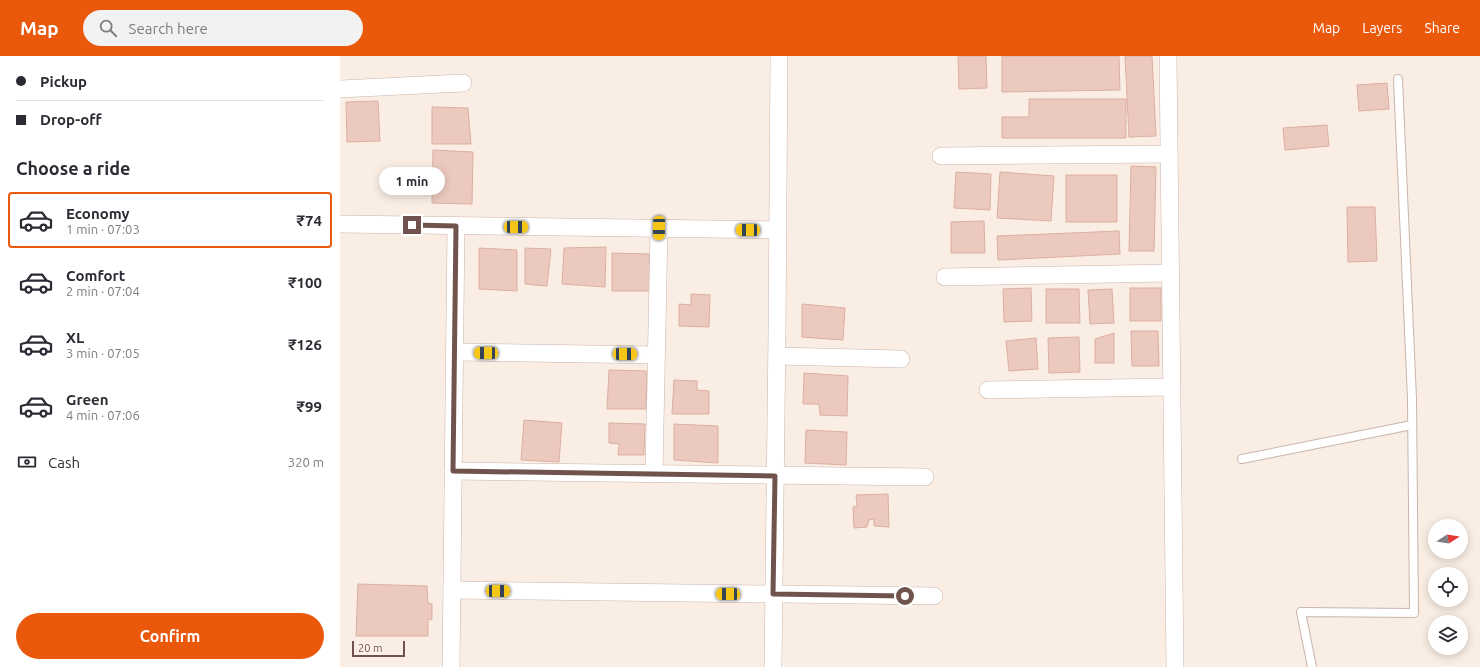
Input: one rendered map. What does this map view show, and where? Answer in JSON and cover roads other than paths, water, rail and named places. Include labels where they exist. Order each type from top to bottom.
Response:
[{"type":"street","points":[[773,667],[779,56]]},
{"type":"street","points":[[1168,56],[1175,667]]},
{"type":"street","points":[[340,89],[463,83]]},
{"type":"street","points":[[941,156],[1169,154]]},
{"type":"street","points":[[340,224],[778,230]]},
{"type":"street","points":[[451,667],[456,226]]},
{"type":"street","points":[[654,474],[659,228]]},
{"type":"street","points":[[945,277],[1170,273]]},
{"type":"street","points":[[455,352],[656,355]]},
{"type":"street","points":[[777,356],[901,359]]},
{"type":"street","points":[[988,390],[1172,387]]},
{"type":"street","points":[[453,471],[925,477]]},
{"type":"street","points":[[452,590],[934,596]]},
{"type":"lane","points":[[1312,667],[1301,612],[1414,613],[1412,425],[1398,79]]},
{"type":"lane","points":[[1242,459],[1412,425]]}]
